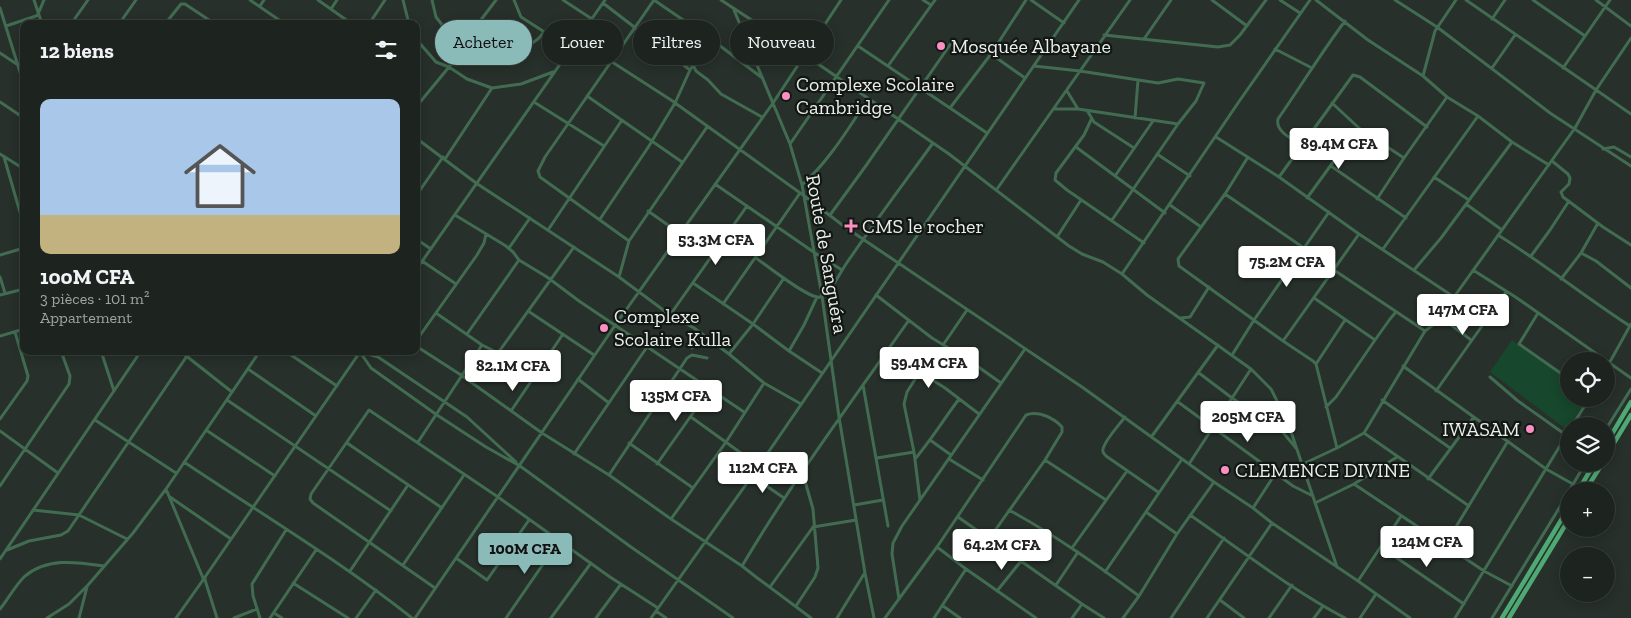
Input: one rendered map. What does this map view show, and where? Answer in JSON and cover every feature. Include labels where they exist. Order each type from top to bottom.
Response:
[{"type":"main road","points":[[1615,429],[1631,402]]},
{"type":"main road","points":[[1615,441],[1631,415]]},
{"type":"main road","points":[[1502,618],[1560,522]]},
{"type":"main road","points":[[1509,618],[1560,534]]},
{"type":"street","points":[[34,0],[40,20]]},
{"type":"street","points":[[24,20],[38,14],[44,0]]},
{"type":"street","points":[[74,20],[88,0]]},
{"type":"street","points":[[122,20],[136,0]]},
{"type":"street","points":[[250,0],[279,20]]},
{"type":"street","points":[[260,6],[264,0]]},
{"type":"street","points":[[318,0],[346,20]]},
{"type":"street","points":[[331,9],[337,0]]},
{"type":"street","points":[[372,20],[386,0]]},
{"type":"street","points":[[403,0],[408,20]]},
{"type":"street","points":[[432,0],[438,20]]},
{"type":"street","points":[[481,20],[496,0]]},
{"type":"street","points":[[514,0],[521,17],[542,31]]},
{"type":"street","points":[[565,0],[592,19],[604,2],[633,26]]},
{"type":"street","points":[[639,20],[654,0],[683,20]]},
{"type":"street","points":[[721,0],[751,20]]},
{"type":"street","points":[[828,20],[841,0]]},
{"type":"street","points":[[790,144],[889,0]]},
{"type":"street","points":[[923,0],[931,5]]},
{"type":"street","points":[[888,66],[935,0]]},
{"type":"street","points":[[950,108],[991,54],[1026,0]]},
{"type":"street","points":[[1031,0],[1064,22]]},
{"type":"street","points":[[651,618],[759,466],[1079,0]]},
{"type":"street","points":[[997,190],[1130,0]]},
{"type":"street","points":[[1144,39],[1171,0]]},
{"type":"street","points":[[1212,0],[1247,26]]},
{"type":"street","points":[[1104,35],[1218,47],[1230,44],[1240,35],[1266,0]]},
{"type":"street","points":[[1280,0],[1300,13]]},
{"type":"street","points":[[1122,274],[1310,0]]},
{"type":"street","points":[[1316,0],[1368,40],[1423,76],[1447,97],[1549,165]]},
{"type":"street","points":[[1395,0],[1492,68],[1550,113],[1631,166]]},
{"type":"street","points":[[1423,76],[1434,34],[1456,0]]},
{"type":"street","points":[[1466,0],[1631,113]]},
{"type":"street","points":[[1492,19],[1505,0]]},
{"type":"street","points":[[1533,0],[1585,36]]},
{"type":"street","points":[[1596,0],[1631,26]]},
{"type":"street","points":[[1563,68],[1610,0]]},
{"type":"street","points":[[168,20],[181,4],[185,4],[205,20]]},
{"type":"street","points":[[0,8],[20,74]]},
{"type":"street","name":"Route de Sanguéra","points":[[734,9],[790,144],[802,185],[802,194],[815,253],[820,297],[856,520],[874,618]]},
{"type":"street","points":[[6,26],[20,21]]},
{"type":"street","points":[[1302,145],[1280,130],[1277,124],[1278,119],[1344,21]]},
{"type":"street","points":[[623,43],[633,28]]},
{"type":"street","points":[[532,43],[542,34]]},
{"type":"street","points":[[1492,68],[1515,35]]},
{"type":"street","points":[[1303,464],[1364,433],[1425,331],[1442,318],[1454,297],[1575,128],[1596,90],[1631,38]]},
{"type":"street","points":[[830,215],[952,42]]},
{"type":"street","points":[[420,44],[436,62],[449,67],[467,80],[492,88],[521,84],[554,72]]},
{"type":"street","points":[[720,46],[761,77]]},
{"type":"street","points":[[858,46],[987,133]]},
{"type":"street","points":[[1276,48],[1312,68]]},
{"type":"street","points":[[0,53],[20,66]]},
{"type":"street","points":[[991,54],[1025,78]]},
{"type":"street","points":[[420,264],[559,65]]},
{"type":"street","points":[[608,65],[545,157],[538,172],[540,177],[629,241]]},
{"type":"street","points":[[615,65],[675,103],[863,239],[1125,417],[1272,523],[1410,618]]},
{"type":"street","points":[[683,65],[690,70]]},
{"type":"street","points":[[600,219],[675,103],[693,65]]},
{"type":"street","points":[[693,65],[696,72],[708,80],[721,94],[762,117]]},
{"type":"street","points":[[184,462],[350,571],[413,618],[520,466],[594,355],[799,65]]},
{"type":"street","points":[[820,65],[965,165],[1077,252],[1103,262],[1122,274],[1147,295],[1251,369],[1272,389],[1291,430],[1337,567]]},
{"type":"street","points":[[1034,66],[1162,83],[1174,79],[1204,83],[1196,101],[1112,220]]},
{"type":"street","points":[[420,103],[449,67]]},
{"type":"street","points":[[1279,177],[1352,75],[1357,75],[1427,127]]},
{"type":"street","points":[[1134,118],[1138,80]]},
{"type":"street","points":[[420,191],[492,88]]},
{"type":"street","points":[[1067,91],[1078,109]]},
{"type":"street","points":[[587,96],[682,162]]},
{"type":"street","points":[[1377,199],[1447,97]]},
{"type":"street","points":[[802,185],[816,172],[868,99]]},
{"type":"street","points":[[0,102],[20,115]]},
{"type":"street","points":[[534,102],[604,146]]},
{"type":"street","points":[[1332,103],[1360,129],[1404,158]]},
{"type":"street","points":[[1054,109],[1078,109],[1178,124]]},
{"type":"street","points":[[1088,112],[1091,120],[1134,148]]},
{"type":"street","points":[[1383,250],[1478,116]]},
{"type":"street","points":[[548,230],[622,120]]},
{"type":"street","points":[[1091,120],[1087,130],[1054,178],[1081,200],[1144,243]]},
{"type":"street","points":[[1115,176],[1153,121]]},
{"type":"street","points":[[619,277],[629,241],[707,127]]},
{"type":"street","points":[[1307,198],[1355,132],[1360,129]]},
{"type":"street","points":[[1216,137],[1279,177],[1454,297]]},
{"type":"street","points":[[420,141],[476,184],[619,277],[670,315],[694,328],[764,383],[801,404]]},
{"type":"street","points":[[1414,270],[1512,142]]},
{"type":"street","points":[[789,351],[820,297],[833,286],[863,239],[933,143]]},
{"type":"street","points":[[1076,146],[1165,213]]},
{"type":"street","points":[[1603,149],[1614,147],[1631,156]]},
{"type":"street","points":[[0,154],[20,167]]},
{"type":"street","points":[[1157,154],[1190,176]]},
{"type":"street","points":[[4,157],[20,212]]},
{"type":"street","points":[[1248,157],[1225,194],[1178,259],[1178,264],[1182,270],[1309,357],[1316,364],[1337,448]]},
{"type":"street","points":[[1552,161],[1570,176],[1569,184],[1561,192],[1563,197],[1631,245]]},
{"type":"street","points":[[1331,166],[1406,218]]},
{"type":"street","points":[[1434,177],[1469,200]]},
{"type":"street","points":[[715,184],[842,270]]},
{"type":"street","points":[[723,304],[802,194]]},
{"type":"street","points":[[1225,194],[1304,248]]},
{"type":"street","points":[[1057,237],[1081,200]]},
{"type":"street","points":[[1531,256],[1569,201]]},
{"type":"street","points":[[1466,204],[1502,230]]},
{"type":"street","points":[[1170,205],[1201,227]]},
{"type":"street","points":[[670,315],[747,206]]},
{"type":"street","points":[[648,211],[712,256]]},
{"type":"street","points":[[1232,355],[1329,212]]},
{"type":"street","points":[[455,215],[509,248],[519,260],[550,279],[744,412]]},
{"type":"street","points":[[509,248],[530,218]]},
{"type":"street","points":[[1561,279],[1581,253],[1598,223]]},
{"type":"street","points":[[420,335],[481,249],[486,234]]},
{"type":"street","points":[[1283,341],[1360,234]]},
{"type":"street","points":[[1498,235],[1630,325],[1615,354]]},
{"type":"street","points":[[420,242],[431,249]]},
{"type":"street","points":[[498,353],[574,247]]},
{"type":"street","points":[[0,255],[20,249]]},
{"type":"street","points":[[1581,253],[1631,288]]},
{"type":"street","points":[[756,258],[803,291],[820,297]]},
{"type":"street","points":[[467,334],[519,260]]},
{"type":"street","points":[[422,261],[456,284]]},
{"type":"street","points":[[1334,270],[1425,331]]},
{"type":"street","points":[[1473,270],[1594,352]]},
{"type":"street","points":[[0,277],[5,293]]},
{"type":"street","points":[[729,354],[753,324],[784,278]]},
{"type":"street","points":[[692,283],[822,373]]},
{"type":"street","points":[[1190,317],[1209,287]]},
{"type":"street","points":[[0,295],[20,289]]},
{"type":"street","points":[[1436,391],[1506,292]]},
{"type":"street","points":[[876,295],[943,345],[1001,383]]},
{"type":"street","points":[[1314,298],[1375,340]]},
{"type":"street","points":[[943,345],[967,310]]},
{"type":"street","points":[[528,311],[594,355]]},
{"type":"street","points":[[1326,407],[1336,397],[1396,312]]},
{"type":"street","points":[[436,313],[533,377]]},
{"type":"street","points":[[1538,313],[1518,344],[1560,373]]},
{"type":"street","points":[[1180,318],[1190,317]]},
{"type":"street","points":[[1190,317],[1194,327]]},
{"type":"street","points":[[1442,318],[1471,340]]},
{"type":"street","points":[[742,566],[784,498],[839,417],[909,320]]},
{"type":"street","points":[[1316,364],[1345,320]]},
{"type":"street","points":[[0,336],[20,330]]},
{"type":"street","points":[[16,332],[20,347]]},
{"type":"street","points":[[510,411],[563,334]]},
{"type":"street","points":[[692,348],[702,334]]},
{"type":"street","points":[[418,442],[482,345]]},
{"type":"street","points":[[1152,436],[1218,345]]},
{"type":"street","points":[[574,454],[647,346]]},
{"type":"street","points":[[420,349],[461,375],[542,433],[609,475],[742,566],[811,618]]},
{"type":"street","points":[[899,599],[892,548],[902,526],[1025,349]]},
{"type":"street","points":[[887,351],[945,388],[979,414]]},
{"type":"street","points":[[0,419],[27,381],[28,376],[22,355]]},
{"type":"street","points":[[0,486],[2,480],[26,449],[69,384],[70,376],[63,355]]},
{"type":"street","points":[[102,355],[114,392]]},
{"type":"street","points":[[0,559],[137,355]]},
{"type":"street","points":[[47,618],[69,604],[127,540],[166,489],[257,355]]},
{"type":"street","points":[[291,355],[337,386]]},
{"type":"street","points":[[176,618],[357,355]]},
{"type":"street","points":[[363,355],[371,368],[437,415],[486,447],[520,466],[733,618]]},
{"type":"street","points":[[370,355],[404,373],[425,390],[467,417],[520,466]]},
{"type":"street","points":[[7,550],[29,541],[64,534],[68,531],[187,356],[232,392]]},
{"type":"street","points":[[609,475],[679,368],[689,356],[707,358]]},
{"type":"street","points":[[1403,366],[1546,469],[1569,482]]},
{"type":"street","points":[[1615,367],[1631,378]]},
{"type":"street","points":[[1189,464],[1251,369]]},
{"type":"street","points":[[248,370],[316,416]]},
{"type":"street","points":[[919,372],[904,400],[914,452],[920,501]]},
{"type":"street","points":[[1199,373],[1284,433],[1298,451]]},
{"type":"street","points":[[1490,378],[1518,401],[1560,431]]},
{"type":"street","points":[[578,379],[609,403]]},
{"type":"street","points":[[671,519],[726,442],[764,383]]},
{"type":"street","points":[[863,384],[888,526]]},
{"type":"street","points":[[1614,417],[1631,389]]},
{"type":"street","points":[[656,464],[710,390]]},
{"type":"street","points":[[227,400],[391,511]]},
{"type":"street","points":[[914,459],[959,400]]},
{"type":"street","points":[[1382,400],[1450,448]]},
{"type":"street","points":[[1178,402],[1275,474],[1304,493],[1313,496]]},
{"type":"street","points":[[435,588],[311,501],[311,494],[369,410],[498,497],[666,618]]},
{"type":"street","points":[[885,618],[937,547],[1028,414],[1036,413],[1046,416],[1062,427],[1062,432],[1046,460],[988,539]]},
{"type":"street","points":[[691,417],[759,466]]},
{"type":"street","points":[[1125,417],[1103,451],[1106,456],[1158,492]]},
{"type":"street","points":[[1428,479],[1474,418]]},
{"type":"street","points":[[95,420],[176,473]]},
{"type":"street","points":[[206,430],[275,476]]},
{"type":"street","points":[[1284,433],[1288,433],[1291,430]]},
{"type":"street","points":[[0,431],[58,473]]},
{"type":"street","points":[[1364,433],[1469,506]]},
{"type":"street","points":[[930,440],[982,480]]},
{"type":"street","points":[[1445,545],[1508,441]]},
{"type":"street","points":[[347,443],[442,508]]},
{"type":"street","points":[[629,443],[656,464],[693,488]]},
{"type":"street","points":[[1455,618],[1560,445]]},
{"type":"street","points":[[877,458],[914,452]]},
{"type":"street","points":[[1315,504],[1354,484],[1397,457]]},
{"type":"street","points":[[1105,572],[1182,459]]},
{"type":"street","points":[[1046,460],[1106,500]]},
{"type":"street","points":[[1072,548],[1127,471]]},
{"type":"street","points":[[796,606],[817,572],[818,563],[813,527],[813,509],[802,473]]},
{"type":"street","points":[[1253,508],[1275,474]]},
{"type":"street","points":[[403,565],[464,475]]},
{"type":"street","points":[[752,476],[784,498]]},
{"type":"street","points":[[1123,618],[1177,534],[1214,482]]},
{"type":"street","points":[[1354,484],[1484,571],[1512,586]]},
{"type":"street","points":[[350,571],[408,485]]},
{"type":"street","points":[[166,489],[204,579],[217,618]]},
{"type":"street","points":[[169,497],[231,539]]},
{"type":"street","points":[[854,505],[883,500]]},
{"type":"street","points":[[1492,618],[1560,506]]},
{"type":"street","points":[[33,510],[79,515],[127,540]]},
{"type":"street","points":[[1009,510],[1072,548],[1138,596]]},
{"type":"street","points":[[1146,512],[1177,534]]},
{"type":"street","points":[[1190,515],[1323,606],[1345,618]]},
{"type":"street","points":[[1358,581],[1401,516]]},
{"type":"street","points":[[958,517],[1104,618]]},
{"type":"street","points":[[456,558],[487,580],[529,520]]},
{"type":"street","points":[[770,587],[813,527],[856,520]]},
{"type":"street","points":[[1207,618],[1272,523]]},
{"type":"street","points":[[260,618],[252,592],[252,584],[286,530]]},
{"type":"street","points":[[1172,618],[1224,538]]},
{"type":"street","points":[[506,618],[559,541]]},
{"type":"street","points":[[937,547],[1036,618]]},
{"type":"street","points":[[1381,547],[1464,604]]},
{"type":"street","points":[[270,618],[316,550]]},
{"type":"street","points":[[1056,585],[1078,552]]},
{"type":"street","points":[[997,591],[1021,561]]},
{"type":"street","points":[[0,609],[22,580],[34,569],[68,562],[104,566]]},
{"type":"street","points":[[551,618],[591,563]]},
{"type":"street","points":[[934,618],[966,569]]},
{"type":"street","points":[[837,618],[865,573]]},
{"type":"street","points":[[293,583],[348,618]]},
{"type":"street","points":[[596,618],[621,584]]},
{"type":"street","points":[[80,618],[88,585]]},
{"type":"street","points":[[1269,618],[1292,585]]},
{"type":"street","points":[[356,618],[376,590]]},
{"type":"street","points":[[1360,618],[1376,594]]},
{"type":"street","points":[[1220,600],[1244,618]]},
{"type":"street","points":[[1072,618],[1082,604]]},
{"type":"street","points":[[943,606],[960,618]]},
{"type":"street","points":[[1314,618],[1323,606]]},
{"type":"street","points":[[234,618],[257,609]]},
{"type":"street","points":[[274,613],[282,618]]},
{"type":"street","points":[[1027,618],[1030,614]]},
{"type":"green space","points":[[1512,340],[1560,374],[1560,407],[1582,407],[1575,417],[1560,417],[1560,425],[1490,372]]},
{"type":"place","name":"Mosquée Albayane","points":[[941,46]]},
{"type":"place","name":"Complexe Scolaire Cambridge","points":[[786,96]]},
{"type":"place","name":"CMS le rocher","points":[[851,226]]},
{"type":"place","name":"Complexe Scolaire Kulla","points":[[604,328]]},
{"type":"place","name":"IWASAM","points":[[1530,429]]},
{"type":"place","name":"CLEMENCE DIVINE","points":[[1225,470]]}]
